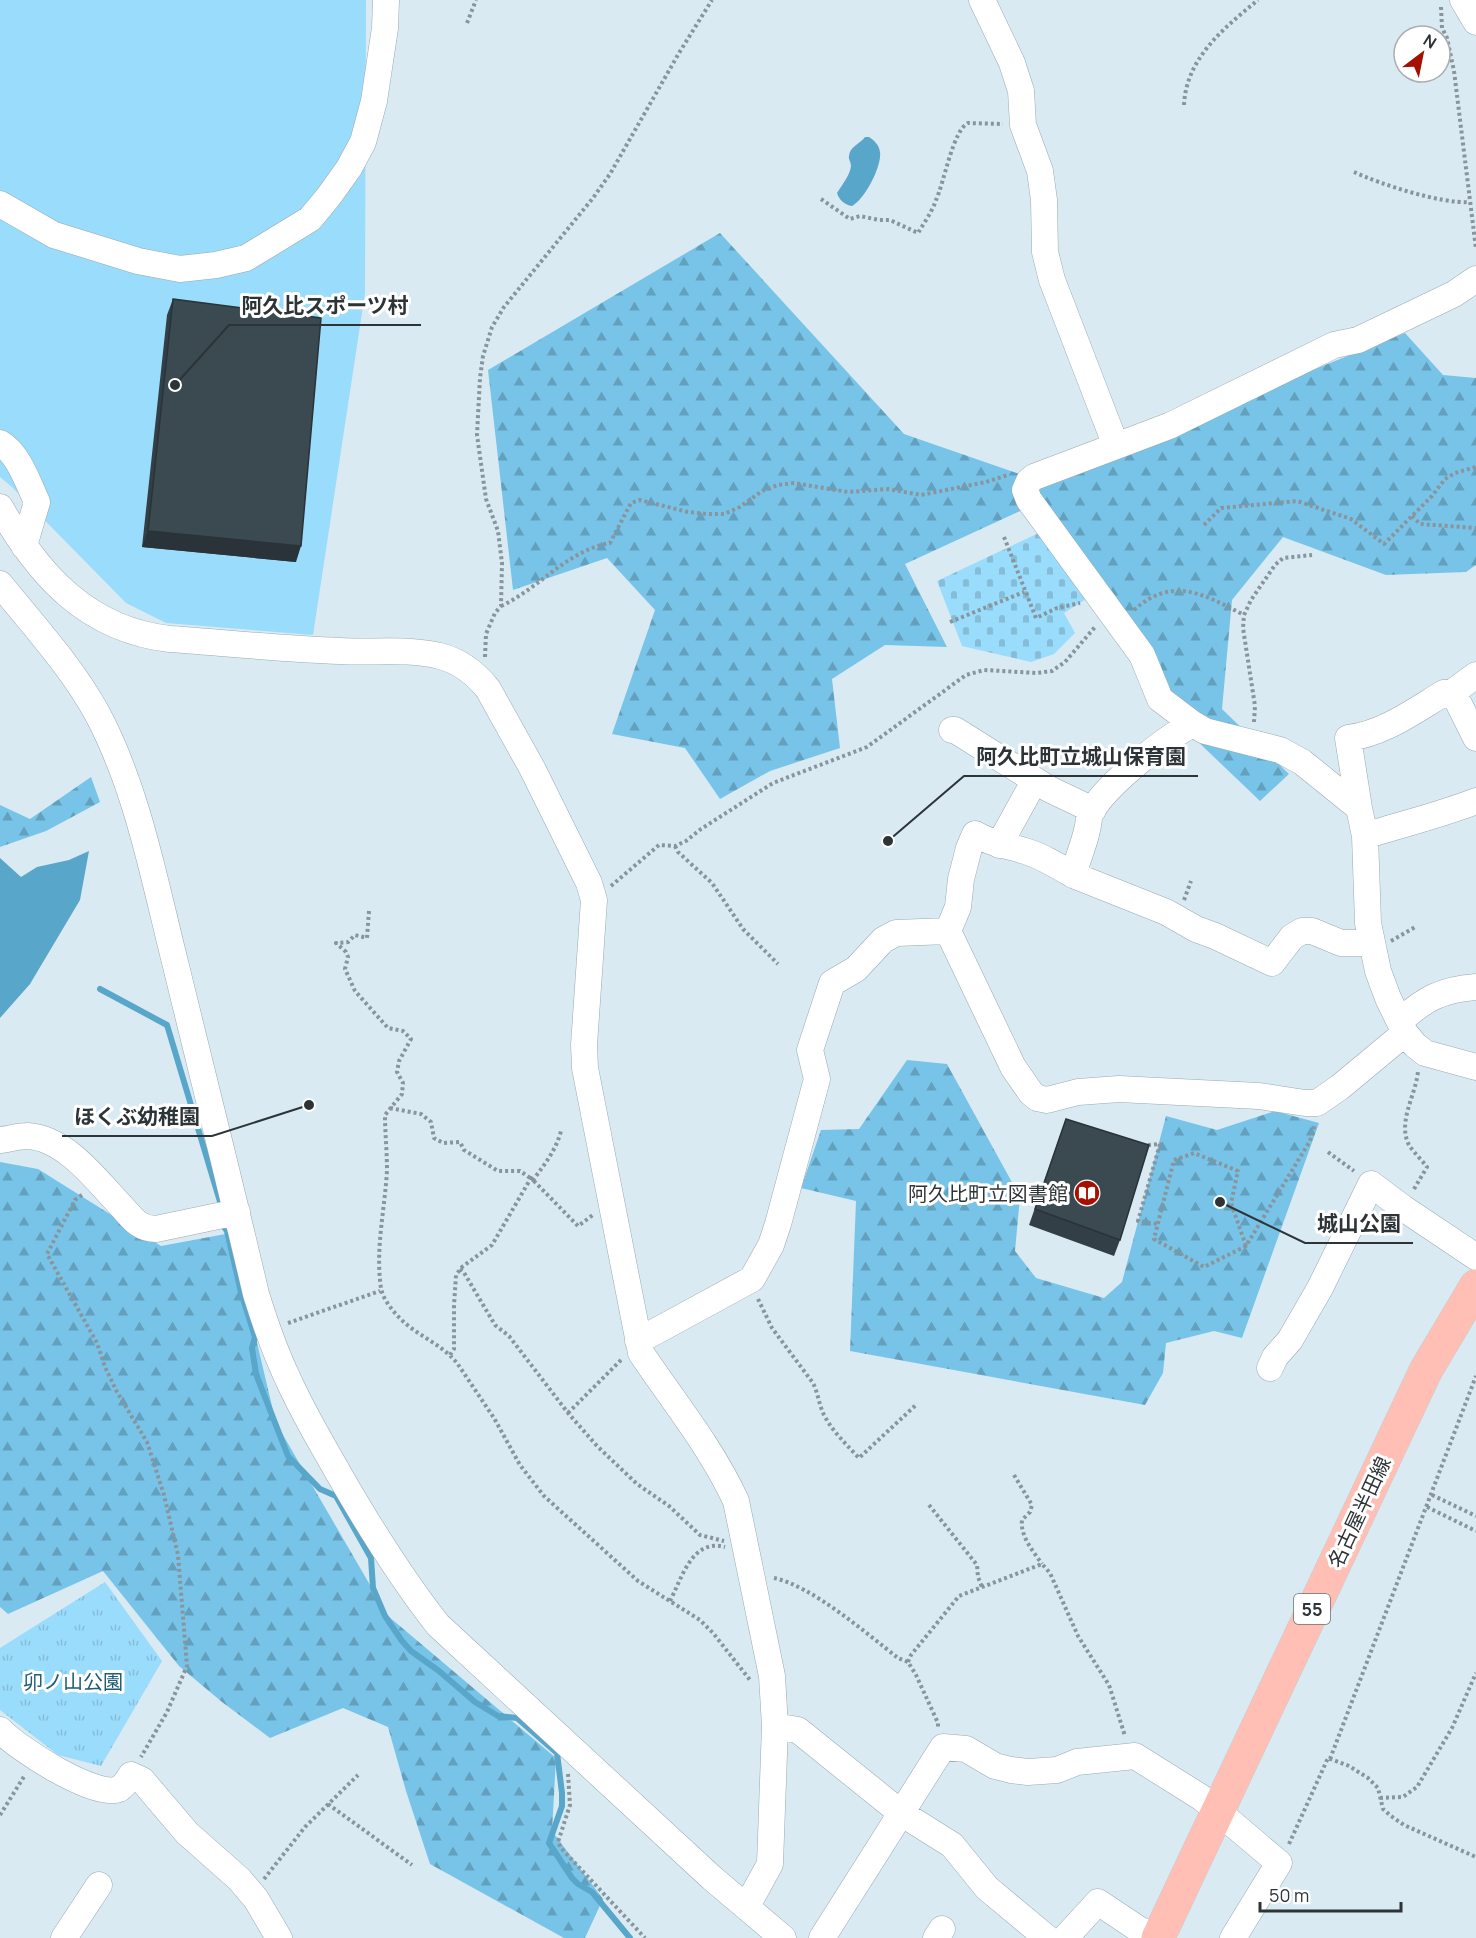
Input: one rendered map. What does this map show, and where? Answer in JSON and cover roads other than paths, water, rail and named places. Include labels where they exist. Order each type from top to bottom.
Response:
[{"type":"main road","name":"名古屋半田線","points":[[1158,1938],[1426,1370],[1476,1286]]},
{"type":"street","points":[[0,204],[54,235],[138,261],[180,268],[216,265],[246,258],[310,219],[349,168],[363,142],[374,101],[385,28],[386,0]]},
{"type":"street","points":[[982,0],[1015,72],[1021,91],[1023,125],[1040,171],[1044,200],[1045,252],[1052,280],[1116,446]]},
{"type":"street","points":[[1463,0],[1476,22]]},
{"type":"street","points":[[1359,808],[1302,762],[1280,750],[1223,736],[1193,724],[1160,699],[1142,655],[1111,606],[1029,500],[1025,490],[1029,481],[1034,477],[1169,426],[1334,345],[1359,340],[1454,294],[1476,279]]},
{"type":"street","points":[[0,443],[8,448],[37,502],[24,546]]},
{"type":"street","points":[[0,507],[24,546],[65,592],[107,622],[125,630],[150,637],[182,640],[340,651],[417,652],[442,656],[480,679],[488,689],[532,768],[590,883],[594,900],[584,1045],[585,1068],[641,1353],[698,1432],[724,1475],[736,1501],[741,1551],[772,1676],[775,1726],[770,1864],[753,1895],[745,1904]]},
{"type":"street","points":[[0,584],[83,690],[123,768],[168,933],[256,1294],[288,1380],[313,1428],[385,1552],[412,1592],[446,1632],[712,1878],[745,1904],[776,1936]]},
{"type":"street","points":[[1476,675],[1453,692],[1444,693],[1385,727],[1363,736],[1348,738],[1365,836],[1368,923],[1371,943],[1388,998],[1409,1035],[1425,1053],[1476,1067]]},
{"type":"street","points":[[1453,692],[1476,738]]},
{"type":"street","points":[[1073,875],[1090,814],[1098,801],[1175,734],[1193,724]]},
{"type":"street","points":[[952,730],[1035,780],[1093,810]]},
{"type":"street","points":[[999,845],[1035,780]]},
{"type":"street","points":[[1365,836],[1476,801]]},
{"type":"street","points":[[1371,943],[1341,943],[1312,931],[1302,931],[1292,937],[1272,963],[1197,929],[1166,912],[1073,875],[1033,854],[990,843],[975,834],[961,879],[958,908],[948,931],[1013,1067],[1031,1093],[1037,1098],[1047,1100],[1078,1092],[1119,1089],[1259,1096],[1317,1103],[1409,1035],[1420,1003],[1449,990],[1476,987]]},
{"type":"street","points":[[639,1344],[752,1279],[771,1245],[817,1079],[810,1050],[832,983],[856,969],[883,940],[896,933],[948,931]]},
{"type":"street","points":[[0,1140],[27,1136],[55,1144],[80,1163],[135,1222],[145,1229],[156,1229],[237,1212]]},
{"type":"street","points":[[1270,1368],[1275,1357],[1290,1340],[1320,1288],[1371,1184],[1476,1257]]},
{"type":"street","points":[[775,1726],[798,1730],[901,1813],[952,1845],[987,1888],[1047,1938]]},
{"type":"street","points":[[0,1730],[11,1741],[66,1776],[108,1790],[118,1789],[131,1775],[142,1780],[187,1833],[252,1894],[279,1938]]},
{"type":"street","points":[[822,1938],[943,1747],[966,1749],[995,1766],[1028,1772],[1057,1770],[1077,1762],[1135,1756],[1202,1798],[1279,1863],[1233,1938]]},
{"type":"street","points":[[64,1938],[99,1885]]},
{"type":"street","points":[[1065,1938],[1098,1902],[1140,1930],[1158,1938]]},
{"type":"waterway","points":[[100,989],[167,1025],[221,1205]]},
{"type":"waterway","points":[[219,1225],[227,1231],[241,1292],[255,1337],[252,1348],[256,1374],[288,1456],[320,1489],[336,1496],[371,1558],[373,1588],[385,1616],[411,1651],[439,1671],[475,1702],[498,1716],[517,1718],[557,1753],[562,1806],[549,1843],[572,1878],[592,1892],[630,1938]]},
{"type":"place","name":"阿久比スポーツ村","points":[[175,385]]},
{"type":"place","name":"阿久比町立城山保育園","points":[[888,841]]},
{"type":"place","name":"ほくぶ幼稚園","points":[[309,1105]]},
{"type":"place","name":"阿久比町立図書館","points":[[1087,1193]]},
{"type":"place","name":"城山公園","points":[[1220,1202]]},
{"type":"park label","name":"卯ノ山公園","points":[[73,1681]]}]
